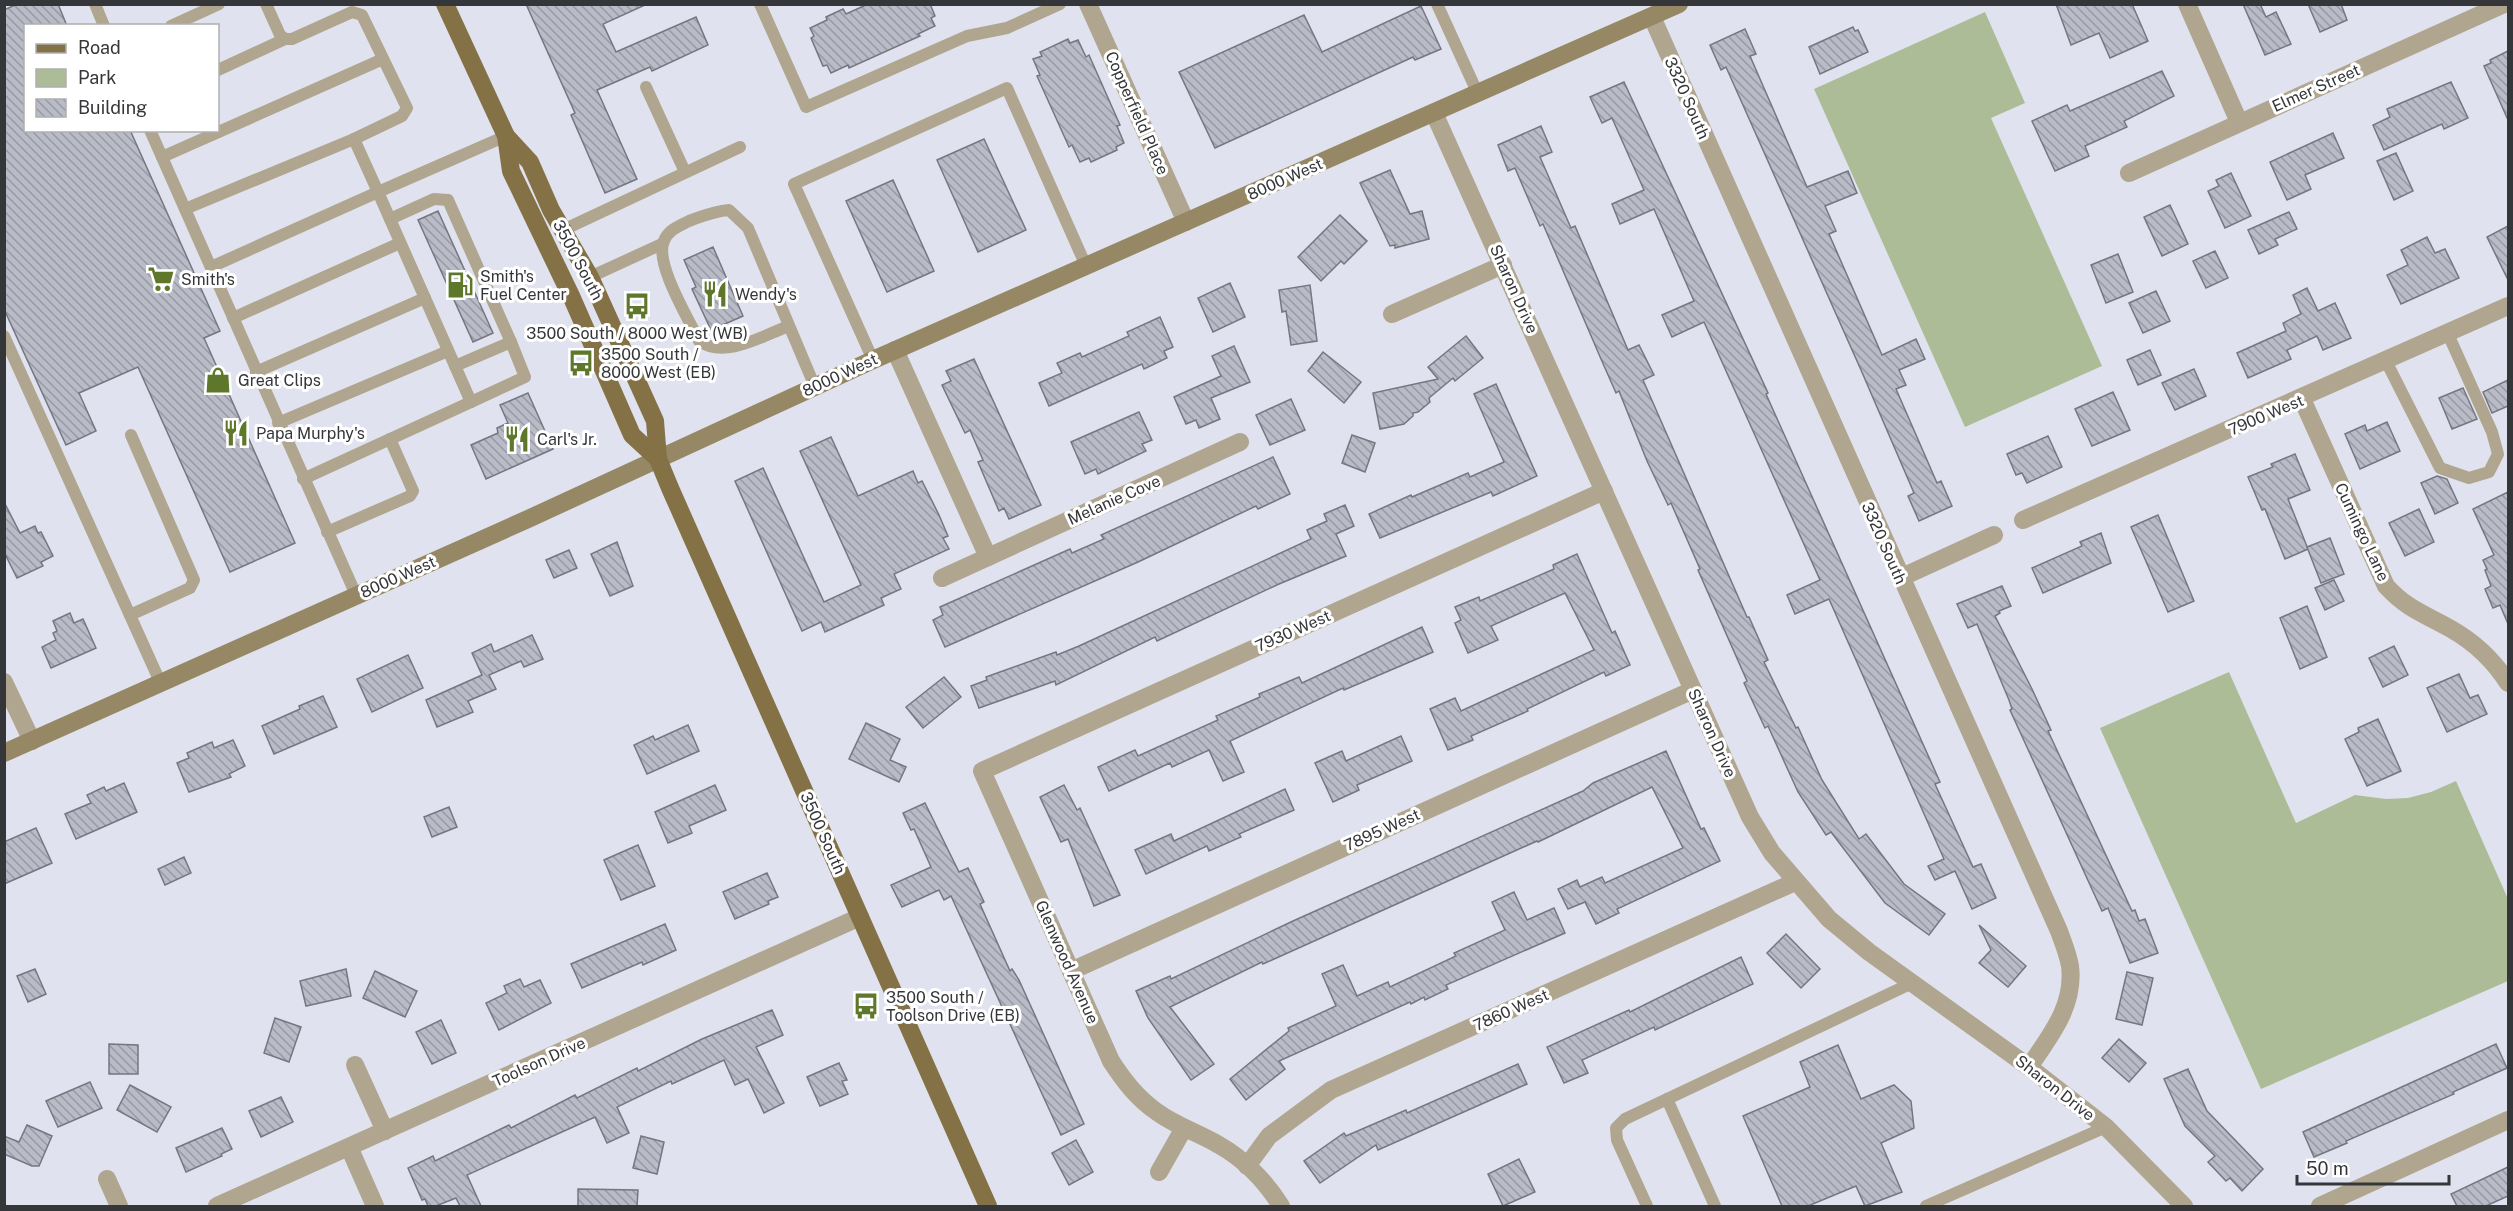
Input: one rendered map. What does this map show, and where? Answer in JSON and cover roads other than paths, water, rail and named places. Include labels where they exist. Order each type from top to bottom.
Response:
[{"type":"main road","name":"3500 South","points":[[445,4],[506,136],[511,171],[573,298],[632,435],[658,459]]},
{"type":"main road","name":"3500 South","points":[[506,136],[530,162],[563,230],[590,277],[655,421],[658,459],[988,1206]]},
{"type":"street","name":"Copperfield Place","points":[[1088,4],[1186,222]]},
{"type":"street","name":"8000 West","points":[[4,753],[161,684],[895,350],[1679,4]]},
{"type":"street","points":[[2187,4],[2239,122]]},
{"type":"street","name":"Elmer Street","points":[[2129,173],[2504,4]]},
{"type":"street","name":"3320 South","points":[[1652,17],[2059,931],[2070,965],[2070,990],[2060,1019],[2029,1066]]},
{"type":"street","name":"Sharon Drive","points":[[1434,113],[1750,817],[1772,853],[1829,919],[1912,983],[2029,1066],[2106,1127],[2184,1206]]},
{"type":"street","points":[[1392,314],[1503,265]]},
{"type":"street","name":"7900 West","points":[[2023,520],[2302,399],[2508,306]]},
{"type":"street","points":[[895,350],[988,557]]},
{"type":"street","name":"Cumingo Lane","points":[[2302,399],[2386,586],[2401,602],[2476,646],[2500,670],[2508,683]]},
{"type":"street","name":"Melanie Cove","points":[[942,578],[1240,442]]},
{"type":"street","name":"7930 West","points":[[982,771],[1605,491]]},
{"type":"street","points":[[1900,578],[1994,535]]},
{"type":"street","points":[[4,682],[32,741]]},
{"type":"street","name":"7895 West","points":[[1071,971],[1693,690]]},
{"type":"street","name":"Glenwood Avenue","points":[[982,771],[1110,1061],[1130,1089],[1158,1113],[1220,1146],[1247,1166],[1272,1191],[1281,1206]]},
{"type":"street","name":"7860 West","points":[[1247,1166],[1269,1136],[1331,1090],[1795,882]]},
{"type":"street","name":"Toolson Drive","points":[[218,1206],[860,917]]},
{"type":"street","points":[[356,1065],[385,1131]]},
{"type":"street","points":[[2319,1206],[2508,1120]]},
{"type":"street","points":[[1159,1172],[1184,1128]]},
{"type":"street","points":[[349,1148],[375,1206]]},
{"type":"street","points":[[107,1179],[119,1206]]},
{"type":"lane","points":[[95,4],[103,24]]},
{"type":"lane","points":[[175,24],[219,4]]},
{"type":"lane","points":[[266,4],[280,35],[285,39]]},
{"type":"lane","points":[[760,4],[806,107],[967,36],[1007,28],[1060,4]]},
{"type":"lane","points":[[1437,4],[1478,94]]},
{"type":"lane","points":[[185,209],[354,139],[406,113],[406,108],[383,59],[362,15],[358,12],[352,12],[292,39],[285,39],[219,70]]},
{"type":"lane","points":[[219,132],[383,59]]},
{"type":"lane","points":[[646,87],[685,172]]},
{"type":"lane","points":[[873,360],[794,184],[1007,88],[1086,266]]},
{"type":"lane","points":[[151,132],[356,595]]},
{"type":"lane","points":[[162,157],[218,132]]},
{"type":"lane","points":[[211,267],[506,136]]},
{"type":"lane","points":[[354,139],[471,402]]},
{"type":"lane","points":[[563,230],[740,147]]},
{"type":"lane","points":[[303,479],[525,377],[448,200],[434,199],[390,219]]},
{"type":"lane","points":[[789,326],[729,348],[709,348],[699,341],[663,265],[662,244],[668,234],[679,226],[712,212],[729,210],[748,228],[815,387]]},
{"type":"lane","points":[[233,318],[400,243]]},
{"type":"lane","points":[[590,277],[662,244]]},
{"type":"lane","points":[[256,372],[425,298]]},
{"type":"lane","points":[[2386,361],[2440,468],[2469,478],[2489,472],[2498,454],[2492,432],[2448,334]]},
{"type":"lane","points":[[4,336],[161,684]]},
{"type":"lane","points":[[455,366],[511,342]]},
{"type":"lane","points":[[278,423],[448,351]]},
{"type":"lane","points":[[130,615],[190,588],[194,580],[131,435]]},
{"type":"lane","points":[[327,532],[410,496],[413,491],[390,439]]},
{"type":"lane","points":[[1647,1206],[1617,1140],[1616,1128],[1625,1119],[1912,983]]},
{"type":"lane","points":[[1667,1099],[1715,1206]]},
{"type":"lane","points":[[1926,1206],[2106,1127]]},
{"type":"place","name":"Smith's","points":[[161,279]]},
{"type":"place","name":"Smith's Fuel Center","points":[[460,285]]},
{"type":"place","name":"Wendy's","points":[[715,294]]},
{"type":"place","name":"3500 South / 8000 West (WB)","points":[[637,306]]},
{"type":"place","name":"3500 South / 8000 West (EB)","points":[[581,363]]},
{"type":"place","name":"Great Clips","points":[[218,380]]},
{"type":"place","name":"Papa Murphy's","points":[[236,433]]},
{"type":"place","name":"Carl's Jr.","points":[[517,439]]},
{"type":"place","name":"3500 South / Toolson Drive (EB)","points":[[866,1006]]}]
